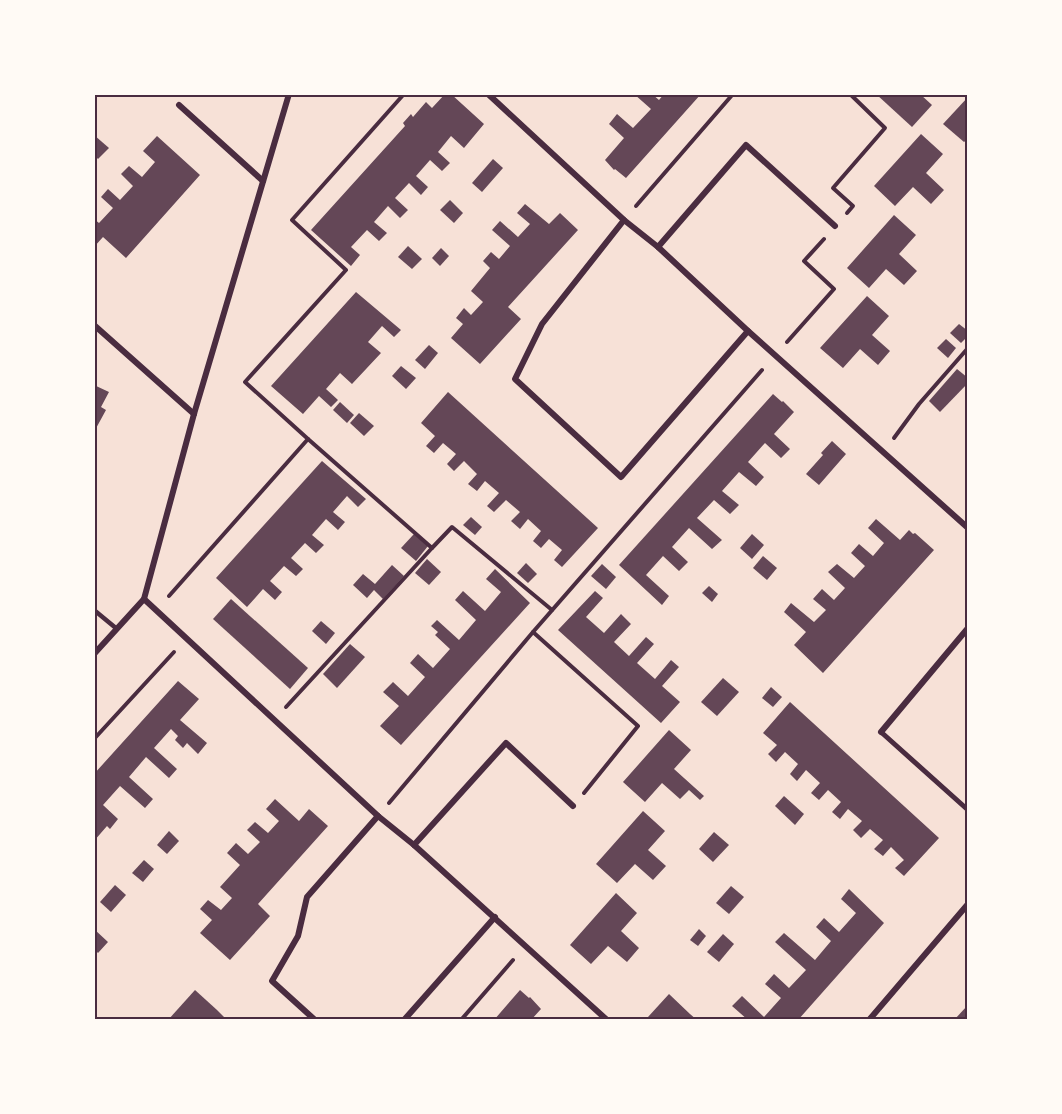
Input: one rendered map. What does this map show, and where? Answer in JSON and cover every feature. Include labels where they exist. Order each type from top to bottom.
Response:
[{"type":"street","points":[[94,654],[144,599],[194,414],[289,94]]},
{"type":"street","points":[[488,94],[624,220],[658,248],[968,528]]},
{"type":"street","points":[[178,105],[263,181]]},
{"type":"street","points":[[658,248],[746,145],[835,226]]},
{"type":"street","points":[[624,220],[542,324],[515,379],[621,477],[748,331]]},
{"type":"street","points":[[94,325],[194,414]]},
{"type":"street","points":[[144,599],[378,816],[495,917],[607,1020]]},
{"type":"street","points":[[968,628],[881,732],[968,810]]},
{"type":"street","points":[[414,845],[506,743],[573,806]]},
{"type":"street","points":[[315,1020],[272,981],[298,936],[307,897],[378,816]]},
{"type":"street","points":[[868,1020],[968,904]]},
{"type":"street","points":[[404,1020],[495,917]]},
{"type":"lane","points":[[94,610],[117,629]]},
{"type":"path","points":[[404,94],[292,220],[346,270],[245,382],[432,548]]},
{"type":"path","points":[[624,220],[733,94]]},
{"type":"path","points":[[884,453],[919,404],[968,348]]},
{"type":"path","points":[[157,610],[308,439]]},
{"type":"path","points":[[274,719],[452,527],[552,610]]},
{"type":"path","points":[[533,632],[638,726],[573,806]]},
{"type":"path","points":[[94,739],[187,638]]},
{"type":"path","points":[[461,1020],[526,946]]},
{"type":"building","points":[[445,94],[451,94],[484,124],[464,148],[451,136],[438,152],[450,163],[442,171],[430,160],[416,176],[428,187],[421,195],[409,183],[395,198],[408,210],[400,218],[388,206],[374,222],[387,233],[379,241],[367,230],[351,247],[360,255],[351,266],[311,230],[405,126],[403,123],[411,114],[413,117],[426,102],[432,108]]},
{"type":"building","points":[[634,94],[652,94],[659,100],[664,94],[701,94],[626,178],[605,160],[624,138],[609,124],[617,114],[633,128],[651,109]]},
{"type":"building","points":[[876,94],[920,94],[932,105],[912,127]]},
{"type":"building","points":[[968,97],[968,139],[964,142],[943,124]]},
{"type":"building","points":[[921,134],[943,154],[926,173],[944,190],[931,204],[913,187],[895,206],[874,186]]},
{"type":"building","points":[[94,135],[109,148],[98,159],[94,155]]},
{"type":"building","points":[[157,136],[200,175],[126,258],[103,237],[94,247],[94,219],[99,223],[113,208],[101,197],[108,189],[120,200],[133,186],[121,174],[129,166],[142,177],[155,162],[143,151]]},
{"type":"building","points":[[493,159],[503,168],[482,192],[472,183]]},
{"type":"building","points":[[450,200],[463,213],[454,223],[440,210]]},
{"type":"building","points":[[525,204],[549,224],[560,213],[578,230],[508,307],[521,319],[480,364],[451,338],[463,324],[456,318],[464,308],[471,315],[483,302],[471,291],[490,268],[483,261],[491,252],[499,259],[510,246],[492,230],[500,221],[518,237],[530,224],[517,213]]},
{"type":"building","points":[[894,215],[916,235],[899,254],[917,271],[904,285],[886,269],[869,288],[847,268]]},
{"type":"building","points":[[408,246],[422,259],[412,269],[398,257]]},
{"type":"building","points":[[441,248],[449,256],[440,266],[432,258]]},
{"type":"building","points":[[356,292],[401,330],[394,337],[382,326],[368,342],[381,353],[352,384],[340,373],[326,389],[338,400],[331,407],[319,396],[303,414],[271,386]]},
{"type":"building","points":[[867,296],[889,316],[872,335],[890,351],[878,365],[860,349],[843,368],[820,348]]},
{"type":"building","points":[[959,324],[968,331],[968,336],[961,343],[950,333]]},
{"type":"building","points":[[946,339],[956,348],[948,358],[937,348]]},
{"type":"building","points":[[429,345],[438,353],[425,369],[415,360]]},
{"type":"building","points":[[401,366],[416,378],[406,389],[392,376]]},
{"type":"building","points":[[957,369],[968,378],[968,383],[940,412],[929,401]]},
{"type":"building","points":[[94,385],[109,392],[101,407],[106,410],[94,432]]},
{"type":"building","points":[[448,392],[598,528],[562,567],[554,560],[562,550],[549,539],[541,548],[533,541],[541,531],[528,519],[520,529],[511,521],[520,512],[506,500],[494,512],[487,506],[499,493],[485,481],[477,491],[468,484],[477,474],[464,461],[454,471],[447,464],[456,454],[443,443],[434,453],[426,446],[435,436],[421,423]]},
{"type":"building","points":[[773,394],[794,412],[774,434],[790,449],[781,458],[765,443],[748,462],[764,477],[756,486],[739,472],[722,491],[739,505],[730,514],[714,500],[697,518],[722,540],[712,549],[689,528],[672,547],[688,562],[679,571],[663,556],[646,575],[669,596],[662,605],[619,565]]},
{"type":"building","points":[[340,402],[354,415],[347,423],[333,410]]},
{"type":"building","points":[[359,413],[374,426],[364,436],[350,423]]},
{"type":"building","points":[[832,441],[846,454],[819,485],[806,474]]},
{"type":"building","points":[[322,461],[366,499],[358,507],[347,496],[333,512],[345,522],[338,530],[326,519],[312,535],[324,545],[316,553],[305,543],[291,558],[303,569],[296,576],[284,566],[270,581],[282,592],[275,600],[263,589],[247,607],[216,578]]},
{"type":"building","points":[[471,517],[482,527],[475,535],[463,525]]},
{"type":"building","points":[[876,519],[900,540],[909,530],[934,550],[823,673],[794,645],[806,632],[784,612],[791,603],[814,622],[826,610],[813,599],[822,589],[834,600],[845,588],[828,572],[837,564],[854,578],[865,566],[851,553],[859,544],[873,556],[884,543],[868,528]]},
{"type":"building","points":[[414,534],[428,546],[416,561],[401,548]]},
{"type":"building","points":[[752,534],[764,545],[752,559],[740,548]]},
{"type":"building","points":[[763,556],[777,568],[767,580],[753,568]]},
{"type":"building","points":[[427,559],[441,572],[429,585],[415,573]]},
{"type":"building","points":[[526,563],[537,574],[528,583],[517,573]]},
{"type":"building","points":[[602,564],[616,577],[606,589],[591,576]]},
{"type":"building","points":[[392,565],[404,576],[383,599],[374,590],[367,598],[353,585],[363,574],[375,584]]},
{"type":"building","points":[[495,569],[530,603],[401,745],[380,726],[399,706],[383,692],[393,682],[408,696],[425,677],[410,663],[418,654],[433,668],[450,649],[435,635],[438,632],[431,626],[437,620],[459,640],[476,620],[455,600],[463,591],[485,611],[501,592],[486,579]]},
{"type":"building","points":[[709,586],[718,594],[712,602],[702,593]]},
{"type":"building","points":[[595,591],[603,598],[586,617],[604,633],[621,614],[631,624],[614,642],[629,656],[646,637],[654,644],[637,663],[655,679],[671,660],[679,667],[662,686],[680,702],[661,723],[558,630]]},
{"type":"building","points":[[231,599],[308,668],[290,689],[213,619]]},
{"type":"building","points":[[321,621],[335,633],[326,644],[312,631]]},
{"type":"building","points":[[350,644],[365,657],[337,688],[323,674]]},
{"type":"building","points":[[723,678],[739,692],[717,716],[701,702]]},
{"type":"building","points":[[178,681],[199,699],[180,720],[207,743],[198,754],[187,743],[183,748],[175,740],[178,736],[171,729],[154,748],[177,769],[169,778],[146,757],[129,777],[153,799],[145,808],[120,786],[103,805],[118,819],[110,829],[107,826],[94,841],[94,774]]},
{"type":"building","points":[[771,687],[782,697],[773,707],[762,698]]},
{"type":"building","points":[[790,702],[939,838],[904,876],[895,868],[904,860],[891,847],[883,856],[874,849],[883,840],[870,829],[861,838],[853,830],[862,821],[848,809],[840,819],[832,812],[841,802],[828,790],[819,800],[811,793],[820,783],[806,770],[797,781],[790,774],[798,764],[785,752],[776,762],[768,754],[777,745],[763,733]]},
{"type":"building","points":[[669,730],[691,750],[674,769],[704,796],[700,800],[689,790],[680,799],[662,783],[645,802],[623,782]]},
{"type":"building","points":[[784,796],[804,814],[795,825],[775,806]]},
{"type":"building","points":[[275,799],[299,821],[309,809],[328,826],[258,904],[270,916],[230,960],[200,933],[212,920],[200,909],[208,900],[221,910],[232,898],[220,887],[240,865],[227,853],[236,843],[248,854],[260,842],[247,830],[255,822],[268,833],[279,821],[266,809]]},
{"type":"building","points":[[643,811],[665,831],[648,850],[666,866],[653,880],[635,864],[617,883],[596,864]]},
{"type":"building","points":[[169,831],[179,841],[167,854],[157,845]]},
{"type":"building","points":[[714,832],[729,845],[713,862],[699,849]]},
{"type":"building","points":[[144,860],[154,869],[143,882],[132,873]]},
{"type":"building","points":[[115,885],[126,895],[111,912],[100,902]]},
{"type":"building","points":[[731,886],[744,897],[729,914],[716,903]]},
{"type":"building","points":[[849,889],[884,923],[798,1020],[748,1020],[732,1006],[742,996],[764,1017],[781,998],[765,984],[774,974],[789,988],[806,970],[775,942],[784,933],[815,960],[831,941],[816,927],[824,918],[839,932],[856,913],[841,899]]},
{"type":"building","points":[[616,893],[637,913],[621,931],[639,948],[627,962],[608,946],[591,964],[570,945]]},
{"type":"building","points":[[94,929],[108,942],[98,953],[94,952]]},
{"type":"building","points":[[699,929],[706,936],[698,946],[690,940]]},
{"type":"building","points":[[723,934],[734,944],[719,962],[707,952]]},
{"type":"building","points":[[195,990],[217,1010],[227,1020],[168,1020]]},
{"type":"building","points":[[520,990],[541,1009],[531,1020],[494,1020]]},
{"type":"building","points":[[669,994],[697,1020],[652,1020],[648,1017]]},
{"type":"building","points":[[968,1005],[968,1020],[954,1020]]}]
